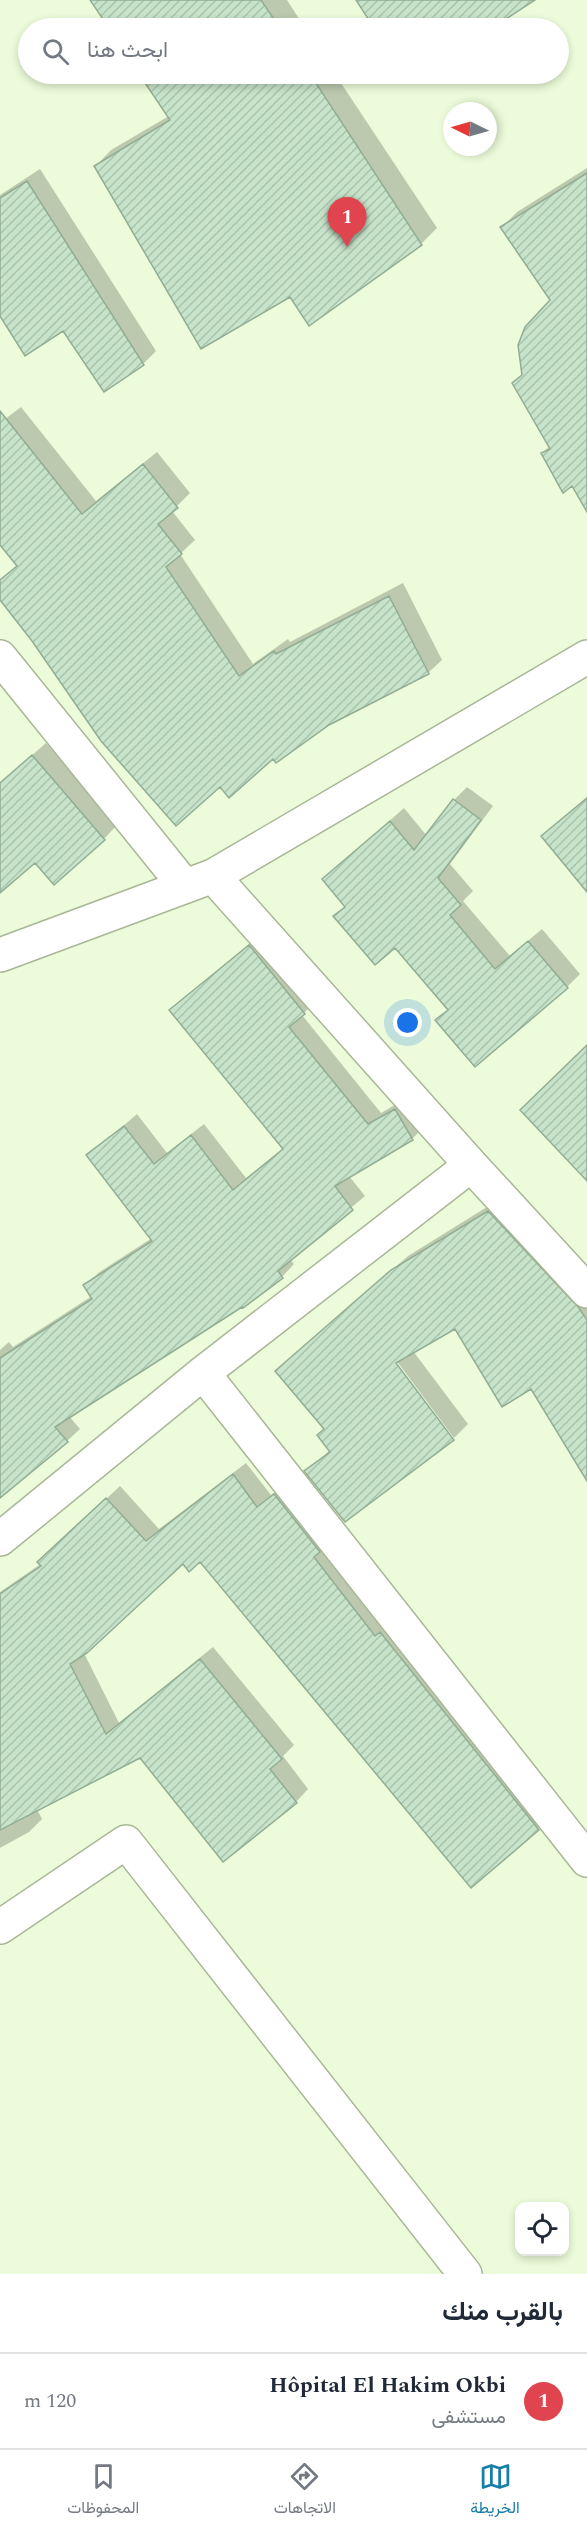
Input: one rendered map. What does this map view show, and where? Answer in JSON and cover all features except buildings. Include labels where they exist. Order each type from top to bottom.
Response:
[{"type":"street","points":[[0,657],[198,880],[471,1165],[587,1291]]},
{"type":"street","points":[[0,955],[198,880],[584,664]]},
{"type":"street","points":[[0,1539],[203,1373],[471,1165]]},
{"type":"street","points":[[203,1373],[587,1860]]},
{"type":"street","points":[[0,1927],[126,1842],[465,2274]]},
{"type":"place","name":"Hôpital El Hakim Okbi","points":[[347,247]]}]
